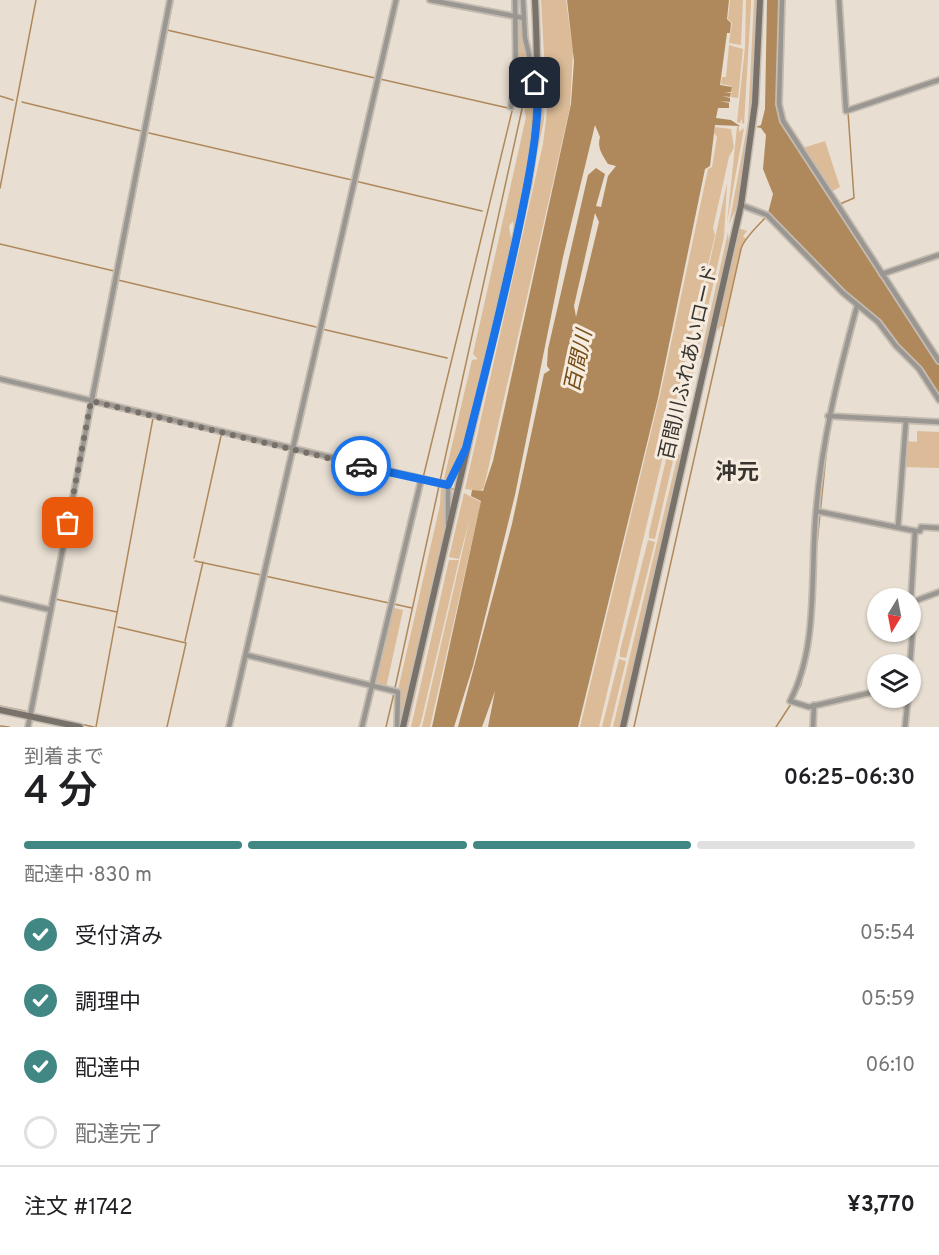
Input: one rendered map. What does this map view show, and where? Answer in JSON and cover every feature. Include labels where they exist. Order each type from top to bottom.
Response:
[{"type":"street","points":[[28,727],[170,0]]},
{"type":"street","points":[[229,727],[396,0]]},
{"type":"street","points":[[430,0],[517,16]]},
{"type":"street","points":[[511,107],[516,76],[515,0]]},
{"type":"street","points":[[523,0],[517,16],[538,89]]},
{"type":"street","points":[[403,727],[528,185],[534,146],[538,89],[535,0]]},
{"type":"street","name":"百間川ふれあいロード","points":[[623,727],[741,205],[755,103],[760,0]]},
{"type":"street","points":[[782,0],[780,113],[939,361]]},
{"type":"street","points":[[839,0],[848,110],[939,80]]},
{"type":"street","points":[[741,205],[767,215],[857,306],[878,322],[896,346],[919,369],[939,400]]},
{"type":"street","points":[[882,274],[939,255]]},
{"type":"street","points":[[857,306],[830,416],[818,512],[809,626],[801,677],[792,702],[814,705],[867,693]]},
{"type":"street","points":[[0,379],[293,451],[448,485]]},
{"type":"street","points":[[830,416],[939,422]]},
{"type":"street","points":[[898,526],[906,420]]},
{"type":"street","points":[[448,524],[448,485],[466,448]]},
{"type":"street","points":[[362,727],[422,481]]},
{"type":"street","points":[[818,512],[916,531]]},
{"type":"street","points":[[912,588],[916,531],[921,527],[939,528]]},
{"type":"street","points":[[921,599],[939,592]]},
{"type":"street","points":[[0,598],[51,610]]},
{"type":"street","points":[[246,655],[398,692],[397,727]]},
{"type":"street","points":[[813,727],[814,705]]},
{"type":"street","points":[[905,727],[907,708]]},
{"type":"street","points":[[0,710],[80,727]]},
{"type":"shaded area","points":[[541,0],[566,0],[573,51],[570,107],[484,487],[481,491],[465,489],[543,144],[547,111]]},
{"type":"shaded area","points":[[730,0],[743,0],[741,45],[729,43],[732,23],[728,19]]},
{"type":"shaded area","points":[[746,0],[751,0],[751,5],[744,124],[742,118],[740,123],[737,122],[745,47]]},
{"type":"shaded area","points":[[754,0],[758,0],[754,85],[739,200],[729,225],[748,121]]},
{"type":"shaded area","points":[[518,18],[523,21],[536,94],[526,185],[514,239],[513,221],[509,226],[512,244],[464,447],[459,452],[448,482],[443,483],[472,360],[478,359],[473,354],[526,117],[518,70]]},
{"type":"shaded area","points":[[729,45],[743,49],[738,98],[731,97],[732,86],[721,84],[722,77],[726,77]]},
{"type":"shaded area","points":[[541,67],[544,120],[519,242],[538,132]]},
{"type":"shaded area","points":[[739,126],[739,132],[744,128],[727,223],[737,127]]},
{"type":"shaded area","points":[[715,127],[731,129],[734,147],[729,157],[713,228],[715,235],[599,727],[580,727],[662,386],[708,169],[712,167],[717,137],[714,133]]},
{"type":"shaded area","points":[[825,141],[840,187],[831,192],[803,148]]},
{"type":"shaded area","points":[[727,183],[724,237],[696,359],[689,358]]},
{"type":"shaded area","points":[[738,228],[747,231],[743,236],[746,239],[741,248],[723,327],[720,326],[719,332],[717,322]]},
{"type":"shaded area","points":[[728,232],[729,247],[703,359],[700,358]]},
{"type":"shaded area","points":[[517,246],[408,727],[406,727]]},
{"type":"shaded area","points":[[689,360],[696,362],[676,449],[669,448]]},
{"type":"shaded area","points":[[917,431],[939,432],[939,468],[904,467],[906,441],[917,442]]},
{"type":"shaded area","points":[[668,451],[675,452],[655,539],[649,538],[649,533]]},
{"type":"shaded area","points":[[678,454],[681,455],[620,727],[613,727]]},
{"type":"shaded area","points":[[441,487],[446,489],[444,520],[446,526],[400,727],[398,727],[398,690],[440,505]]},
{"type":"shaded area","points":[[464,493],[481,502],[430,727],[422,727],[470,518],[459,559],[449,557]]},
{"type":"shaded area","points":[[648,540],[655,542],[626,658],[620,657],[620,651]]},
{"type":"shaded area","points":[[449,560],[459,560],[421,722],[419,727],[411,727]]},
{"type":"shaded area","points":[[394,608],[403,610],[386,688],[375,685]]},
{"type":"shaded area","points":[[619,659],[626,661],[610,727],[602,727]]},
{"type":"water","name":"百間川","points":[[567,0],[729,0],[727,19],[731,23],[730,33],[727,33],[720,85],[732,87],[731,92],[724,92],[731,93],[730,97],[722,96],[730,98],[730,102],[720,101],[729,103],[729,108],[718,108],[716,118],[731,120],[740,126],[715,125],[710,166],[705,169],[658,398],[578,727],[488,727],[495,691],[482,727],[458,727],[512,524],[544,374],[550,370],[547,366],[548,349],[588,175],[596,168],[605,174],[596,206],[601,207],[608,176],[616,166],[608,164],[602,154],[599,144],[600,137],[595,125],[563,257],[515,495],[473,666],[454,727],[432,727],[481,501],[471,496],[472,490],[483,491],[493,461],[571,104],[574,61]],"holes":[[[595,213],[599,222],[576,317],[574,306]]]},
{"type":"water","points":[[767,0],[781,0],[777,106],[780,120],[939,364],[939,396],[925,371],[894,340],[885,327],[851,299],[768,213],[773,194],[763,169],[766,135],[761,128],[756,127],[761,125],[765,109]]},
{"type":"waterway","points":[[0,188],[36,0]]},
{"type":"waterway","points":[[95,399],[173,0]]},
{"type":"waterway","points":[[167,30],[375,78]]},
{"type":"waterway","points":[[440,481],[522,109],[518,70]]},
{"type":"waterway","points":[[380,79],[508,108]]},
{"type":"waterway","points":[[0,96],[13,100]]},
{"type":"waterway","points":[[22,102],[141,131]]},
{"type":"waterway","points":[[423,478],[513,107]]},
{"type":"waterway","points":[[840,204],[854,198],[848,112]]},
{"type":"waterway","points":[[149,133],[352,180]]},
{"type":"waterway","points":[[355,181],[482,211]]},
{"type":"waterway","points":[[634,727],[741,249],[748,236],[766,217]]},
{"type":"waterway","points":[[0,244],[114,271]]},
{"type":"waterway","points":[[118,280],[316,327]]},
{"type":"waterway","points":[[837,393],[859,309]]},
{"type":"waterway","points":[[322,329],[447,358]]},
{"type":"waterway","points":[[93,404],[445,487]]},
{"type":"waterway","points":[[90,419],[94,404]]},
{"type":"waterway","points":[[96,727],[153,418]]},
{"type":"waterway","points":[[194,558],[221,436]]},
{"type":"waterway","points":[[816,553],[828,436]]},
{"type":"waterway","points":[[416,510],[423,483]]},
{"type":"waterway","points":[[395,688],[439,486]]},
{"type":"waterway","points":[[840,514],[917,529]]},
{"type":"waterway","points":[[195,561],[261,575]]},
{"type":"waterway","points":[[185,641],[203,562]]},
{"type":"waterway","points":[[265,576],[389,603]]},
{"type":"waterway","points":[[55,599],[117,612]]},
{"type":"waterway","points":[[394,604],[412,608]]},
{"type":"waterway","points":[[118,627],[186,643],[167,727]]},
{"type":"waterway","points":[[793,700],[801,685],[805,665]]},
{"type":"waterway","points":[[386,727],[394,693]]},
{"type":"waterway","points":[[776,727],[791,704]]},
{"type":"waterway","points":[[0,706],[25,711]]},
{"type":"waterway","points":[[35,714],[94,727]]},
{"type":"waterway","points":[[0,726],[9,727]]},
{"type":"way so far","points":[[68,523],[91,401],[361,466]]},
{"type":"district","name":"沖元","points":[[737,471]]},
{"type":"route","points":[[361,466],[448,485],[466,448],[528,185],[537,122],[538,89],[535,83]]}]
